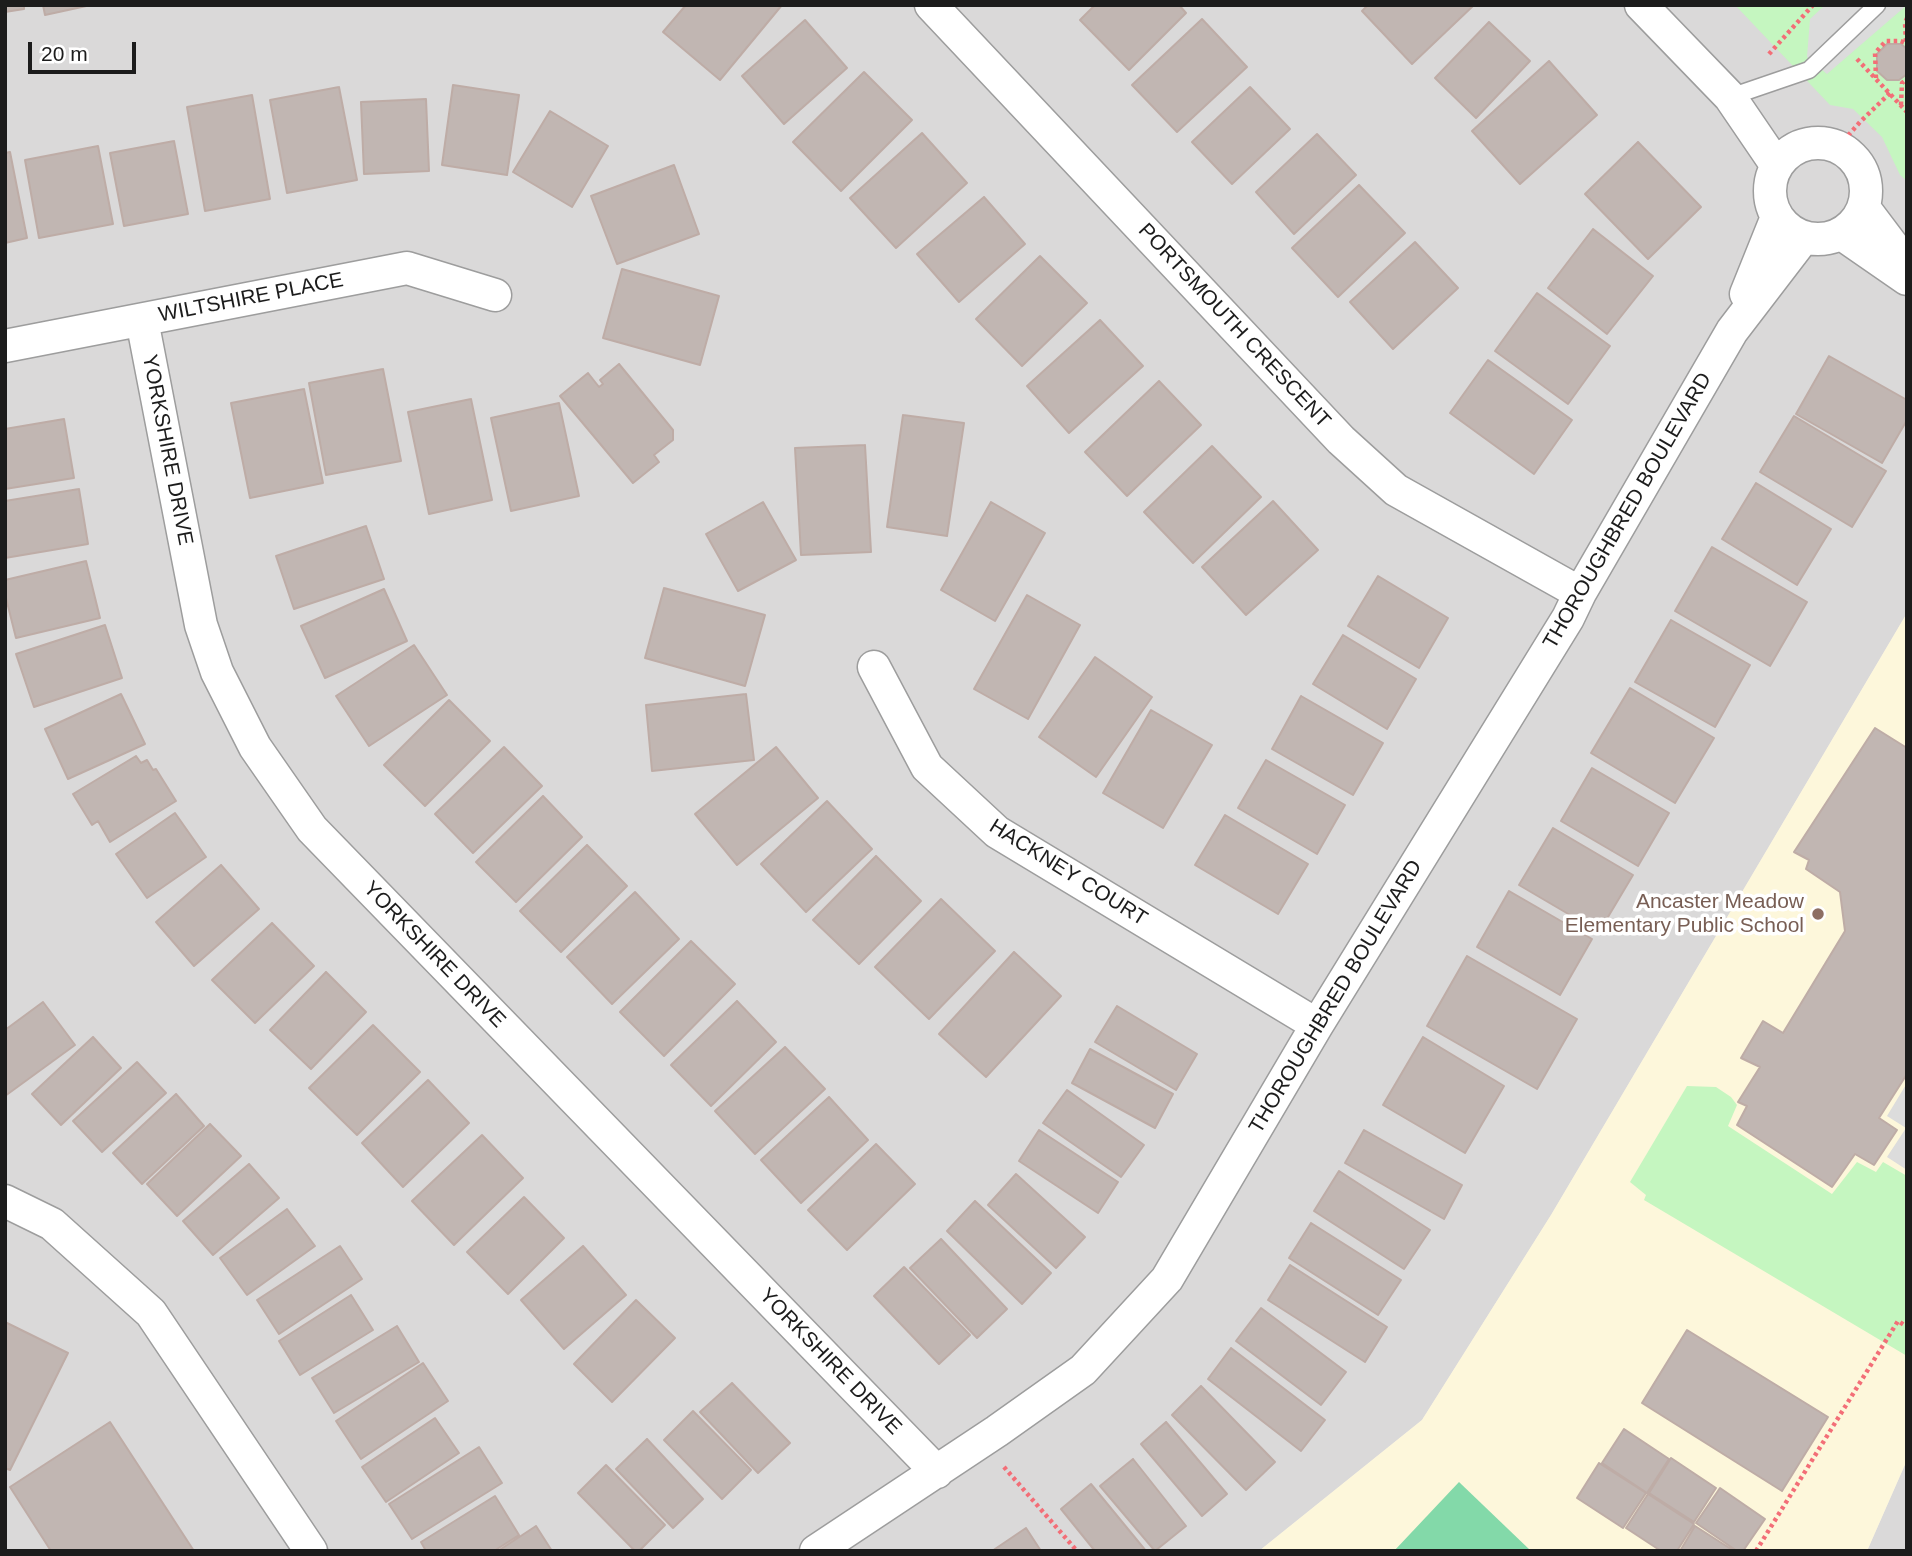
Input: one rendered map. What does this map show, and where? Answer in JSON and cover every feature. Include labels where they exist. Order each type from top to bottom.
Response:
[{"type":"street","name":"PORTSMOUTH CRESCENT","points":[[931,5],[1341,440],[1396,490],[1580,593]]},
{"type":"street","points":[[1641,5],[1730,97],[1777,166]]},
{"type":"street","points":[[1730,97],[1806,144]]},
{"type":"street","points":[[1823,142],[1839,146],[1856,160],[1864,175],[1867,191],[1864,208],[1855,223],[1842,234],[1821,240],[1804,237],[1789,230],[1777,217],[1770,196],[1772,178],[1777,166],[1790,151],[1806,144],[1823,142]]},
{"type":"street","points":[[1864,208],[1907,265]]},
{"type":"street","name":"THOROUGHBRED BOULEVARD","points":[[1732,331],[1777,217]]},
{"type":"street","points":[[1842,234],[1907,279]]},
{"type":"street","name":"THOROUGHBRED BOULEVARD","points":[[816,1551],[982,1442],[1083,1370],[1167,1279],[1317,1025],[1568,618],[1732,331],[1804,237]]},
{"type":"street","name":"WILTSHIRE PLACE","points":[[5,346],[407,268],[495,295]]},
{"type":"street","name":"YORKSHIRE DRIVE","points":[[142,320],[201,625],[217,673],[255,747],[304,819],[937,1472]]},
{"type":"street","name":"HACKNEY COURT","points":[[874,667],[927,767],[997,832],[1317,1025]]},
{"type":"street","points":[[5,1201],[52,1224],[151,1313],[311,1551]]},
{"type":"lane","points":[[1730,97],[1809,70],[1877,5]]},
{"type":"path","points":[[1767,56],[1813,5]]},
{"type":"path","points":[[1876,79],[1875,53],[1886,41],[1906,44],[1907,18]]},
{"type":"path","points":[[1839,41],[1907,112]]},
{"type":"path","points":[[1901,106],[1902,83],[1907,79]]},
{"type":"path","points":[[1839,146],[1890,93]]},
{"type":"path","points":[[1756,1551],[1898,1321],[1907,1327]]},
{"type":"path","points":[[982,1442],[1077,1551]]},
{"type":"shaded area","points":[[5,5],[1907,5],[1907,613],[1551,1215],[1422,1420],[1259,1551],[5,1551]]},
{"type":"shaded area","points":[[1825,5],[1907,5],[1827,74],[1807,57],[1810,19]]},
{"type":"shaded area","name":"Ancaster Meadow Elementary Public School","points":[[1907,613],[1907,1460],[1867,1551],[1259,1551],[1422,1420],[1551,1215]]},
{"type":"shaded area","points":[[1907,1083],[1907,1170],[1887,1157],[1906,1128],[1887,1116]]},
{"type":"shaded area","points":[[1907,1460],[1907,1551],[1867,1551]]},
{"type":"green space","points":[[1735,5],[1907,5],[1907,181],[1900,175],[1882,137],[1853,109],[1830,105]]},
{"type":"green space","points":[[1687,1086],[1716,1087],[1731,1097],[1737,1105],[1728,1126],[1832,1194],[1857,1162],[1876,1172],[1883,1162],[1907,1176],[1907,1356],[1644,1200],[1646,1195],[1630,1182]]},
{"type":"green space","points":[[1459,1482],[1531,1551],[1394,1551]]},
{"type":"building","points":[[5,5],[24,5],[24,9],[5,12]]},
{"type":"building","points":[[43,5],[91,5],[45,15]]},
{"type":"building","points":[[686,5],[782,5],[720,80],[663,32]]},
{"type":"building","points":[[1095,5],[1179,5],[1186,13],[1129,70],[1080,20]]},
{"type":"building","points":[[1368,5],[1474,5],[1412,64],[1362,11]]},
{"type":"building","points":[[1202,19],[1247,67],[1177,132],[1132,85]]},
{"type":"building","points":[[805,20],[847,68],[784,124],[742,76]]},
{"type":"building","points":[[1489,22],[1530,61],[1476,118],[1435,78]]},
{"type":"building","points":[[1887,44],[1901,44],[1907,49],[1907,74],[1899,80],[1887,80],[1877,71],[1877,54]]},
{"type":"building","points":[[1549,61],[1597,115],[1520,184],[1472,131]]},
{"type":"building","points":[[864,72],[912,120],[841,191],[793,142]]},
{"type":"building","points":[[453,85],[519,95],[507,175],[442,165]]},
{"type":"building","points":[[339,87],[357,180],[287,193],[270,100]]},
{"type":"building","points":[[1250,87],[1290,129],[1232,184],[1192,142]]},
{"type":"building","points":[[252,95],[270,199],[205,211],[187,107]]},
{"type":"building","points":[[426,99],[429,171],[364,174],[361,102]]},
{"type":"building","points":[[550,111],[608,146],[572,207],[513,172]]},
{"type":"building","points":[[922,133],[967,183],[896,248],[850,198]]},
{"type":"building","points":[[1317,134],[1356,175],[1294,234],[1256,192]]},
{"type":"building","points":[[174,141],[188,214],[124,226],[110,153]]},
{"type":"building","points":[[1638,142],[1701,207],[1648,259],[1585,194]]},
{"type":"building","points":[[98,146],[113,224],[39,238],[25,160]]},
{"type":"building","points":[[10,152],[27,238],[5,243],[5,153]]},
{"type":"building","points":[[674,165],[699,234],[617,264],[591,196]]},
{"type":"building","points":[[1359,185],[1405,233],[1338,297],[1292,248]]},
{"type":"building","points":[[984,197],[1025,244],[959,302],[917,254]]},
{"type":"building","points":[[1593,229],[1653,276],[1607,334],[1548,288]]},
{"type":"building","points":[[1415,242],[1458,288],[1393,349],[1350,302]]},
{"type":"building","points":[[1040,256],[1087,303],[1022,366],[976,319]]},
{"type":"building","points":[[622,269],[719,296],[700,365],[603,338]]},
{"type":"building","points":[[1537,293],[1610,346],[1568,404],[1495,351]]},
{"type":"building","points":[[1100,320],[1143,366],[1069,433],[1027,386]]},
{"type":"building","points":[[1829,356],[1907,400],[1907,420],[1882,463],[1796,414]]},
{"type":"building","points":[[1488,360],[1572,420],[1534,474],[1450,413]]},
{"type":"building","points":[[619,364],[673,430],[673,440],[654,455],[659,462],[633,483],[560,396],[588,373],[599,387],[603,384],[600,380]]},
{"type":"building","points":[[383,369],[401,461],[326,475],[309,383]]},
{"type":"building","points":[[1159,381],[1201,425],[1127,496],[1085,452]]},
{"type":"building","points":[[304,389],[323,483],[250,498],[231,403]]},
{"type":"building","points":[[471,399],[492,500],[429,514],[408,412]]},
{"type":"building","points":[[559,403],[579,496],[511,511],[491,418]]},
{"type":"building","points":[[903,415],[964,423],[947,536],[887,527]]},
{"type":"building","points":[[1794,416],[1886,471],[1852,527],[1760,472]]},
{"type":"building","points":[[64,419],[74,478],[5,489],[5,429]]},
{"type":"building","points":[[865,445],[871,552],[801,555],[795,448]]},
{"type":"building","points":[[1212,446],[1261,497],[1193,563],[1144,512]]},
{"type":"building","points":[[1756,483],[1831,529],[1797,585],[1722,539]]},
{"type":"building","points":[[79,489],[88,544],[5,558],[5,501]]},
{"type":"building","points":[[1273,501],[1318,550],[1246,615],[1202,567]]},
{"type":"building","points":[[763,502],[796,560],[738,591],[706,534]]},
{"type":"building","points":[[991,502],[1045,533],[995,621],[941,590]]},
{"type":"building","points":[[366,526],[384,579],[294,609],[276,556]]},
{"type":"building","points":[[1712,547],[1807,602],[1770,666],[1675,611]]},
{"type":"building","points":[[86,561],[100,618],[16,638],[5,594],[5,580]]},
{"type":"building","points":[[1378,576],[1448,618],[1419,668],[1348,626]]},
{"type":"building","points":[[664,588],[765,615],[745,686],[645,658]]},
{"type":"building","points":[[384,589],[407,641],[325,678],[301,626]]},
{"type":"building","points":[[1027,595],[1080,625],[1028,719],[974,689]]},
{"type":"building","points":[[1671,620],[1750,665],[1715,727],[1635,682]]},
{"type":"building","points":[[105,625],[122,678],[34,707],[16,654]]},
{"type":"building","points":[[1343,635],[1416,679],[1387,729],[1313,684]]},
{"type":"building","points":[[414,645],[447,695],[369,746],[336,696]]},
{"type":"building","points":[[1095,657],[1152,697],[1096,777],[1039,737]]},
{"type":"building","points":[[1630,688],[1714,738],[1675,803],[1591,753]]},
{"type":"building","points":[[121,694],[145,744],[68,779],[45,729]]},
{"type":"building","points":[[746,694],[754,760],[652,771],[646,705]]},
{"type":"building","points":[[1301,696],[1383,743],[1353,795],[1272,749]]},
{"type":"building","points":[[449,700],[490,741],[425,806],[384,765]]},
{"type":"building","points":[[1151,710],[1212,745],[1163,828],[1103,793]]},
{"type":"building","points":[[1875,728],[1907,748],[1907,1074],[1879,1118],[1897,1130],[1874,1165],[1855,1154],[1832,1187],[1737,1125],[1747,1106],[1738,1102],[1760,1067],[1741,1058],[1763,1021],[1783,1033],[1845,931],[1840,892],[1806,869],[1809,860],[1794,852]]},
{"type":"building","points":[[504,747],[542,786],[473,853],[435,814]]},
{"type":"building","points":[[776,747],[818,798],[737,865],[695,814]]},
{"type":"building","points":[[136,756],[141,763],[147,760],[153,770],[156,769],[176,801],[110,842],[98,821],[92,825],[73,794]]},
{"type":"building","points":[[1266,760],[1345,805],[1317,854],[1238,808]]},
{"type":"building","points":[[1592,768],[1669,813],[1638,866],[1561,821]]},
{"type":"building","points":[[543,796],[582,837],[516,902],[476,862]]},
{"type":"building","points":[[827,801],[872,849],[806,912],[761,864]]},
{"type":"building","points":[[175,813],[206,857],[147,898],[116,854]]},
{"type":"building","points":[[1225,815],[1308,864],[1278,914],[1195,865]]},
{"type":"building","points":[[1553,828],[1633,875],[1599,932],[1519,885]]},
{"type":"building","points":[[587,845],[627,886],[561,952],[520,911]]},
{"type":"building","points":[[876,856],[921,901],[859,964],[813,920]]},
{"type":"building","points":[[221,865],[259,909],[194,966],[156,922]]},
{"type":"building","points":[[1509,891],[1592,939],[1560,995],[1477,947]]},
{"type":"building","points":[[635,892],[679,939],[612,1004],[567,957]]},
{"type":"building","points":[[941,899],[995,951],[929,1019],[875,967]]},
{"type":"building","points":[[272,923],[314,966],[255,1023],[212,980]]},
{"type":"building","points":[[691,941],[735,984],[664,1056],[620,1012]]},
{"type":"building","points":[[1014,952],[1061,996],[986,1077],[939,1034]]},
{"type":"building","points":[[1467,956],[1577,1019],[1537,1089],[1427,1026]]},
{"type":"building","points":[[326,972],[366,1012],[311,1069],[270,1030]]},
{"type":"building","points":[[737,1001],[776,1042],[711,1106],[671,1065]]},
{"type":"building","points":[[43,1002],[75,1045],[5,1096],[5,1030]]},
{"type":"building","points":[[1117,1006],[1197,1054],[1176,1090],[1095,1042]]},
{"type":"building","points":[[373,1025],[420,1072],[357,1135],[309,1088]]},
{"type":"building","points":[[93,1037],[121,1068],[61,1125],[32,1094]]},
{"type":"building","points":[[1423,1037],[1504,1086],[1465,1153],[1383,1105]]},
{"type":"building","points":[[785,1047],[825,1089],[755,1154],[715,1111]]},
{"type":"building","points":[[1090,1049],[1173,1094],[1155,1128],[1072,1083]]},
{"type":"building","points":[[137,1062],[166,1093],[102,1152],[73,1121]]},
{"type":"building","points":[[428,1080],[469,1123],[403,1187],[362,1143]]},
{"type":"building","points":[[1067,1090],[1144,1145],[1121,1177],[1043,1123]]},
{"type":"building","points":[[176,1094],[204,1126],[142,1184],[113,1153]]},
{"type":"building","points":[[829,1097],[868,1140],[801,1203],[761,1160]]},
{"type":"building","points":[[210,1124],[241,1156],[177,1216],[147,1184]]},
{"type":"building","points":[[1039,1130],[1118,1182],[1098,1213],[1019,1161]]},
{"type":"building","points":[[1364,1130],[1462,1185],[1444,1219],[1345,1163]]},
{"type":"building","points":[[482,1135],[523,1178],[454,1245],[412,1201]]},
{"type":"building","points":[[876,1144],[915,1184],[847,1250],[808,1210]]},
{"type":"building","points":[[249,1164],[279,1198],[213,1255],[183,1221]]},
{"type":"building","points":[[1339,1171],[1430,1230],[1404,1269],[1314,1211]]},
{"type":"building","points":[[1016,1174],[1085,1237],[1056,1268],[988,1205]]},
{"type":"building","points":[[524,1197],[564,1238],[508,1294],[467,1252]]},
{"type":"building","points":[[975,1201],[1051,1273],[1022,1304],[947,1231]]},
{"type":"building","points":[[287,1209],[315,1246],[247,1295],[220,1258]]},
{"type":"building","points":[[1311,1223],[1401,1280],[1378,1315],[1289,1258]]},
{"type":"building","points":[[941,1239],[1007,1309],[977,1338],[910,1268]]},
{"type":"building","points":[[340,1246],[362,1279],[279,1334],[257,1300]]},
{"type":"building","points":[[583,1246],[626,1295],[564,1349],[521,1300]]},
{"type":"building","points":[[1290,1265],[1387,1327],[1365,1362],[1268,1300]]},
{"type":"building","points":[[904,1267],[970,1335],[939,1364],[874,1296]]},
{"type":"building","points":[[351,1295],[373,1330],[300,1375],[279,1341]]},
{"type":"building","points":[[636,1300],[675,1338],[612,1402],[574,1364]]},
{"type":"building","points":[[1261,1308],[1346,1372],[1321,1405],[1236,1341]]},
{"type":"building","points":[[5,1322],[68,1353],[10,1470],[5,1468]]},
{"type":"building","points":[[397,1326],[419,1362],[334,1413],[312,1378]]},
{"type":"building","points":[[1687,1330],[1828,1417],[1782,1491],[1642,1403]]},
{"type":"building","points":[[1231,1348],[1325,1420],[1301,1451],[1208,1379]]},
{"type":"building","points":[[423,1363],[448,1401],[361,1459],[336,1421]]},
{"type":"building","points":[[732,1383],[790,1443],[758,1473],[700,1412]]},
{"type":"building","points":[[1201,1386],[1275,1462],[1246,1490],[1172,1415]]},
{"type":"building","points":[[693,1411],[751,1470],[722,1499],[664,1440]]},
{"type":"building","points":[[435,1418],[459,1453],[386,1502],[362,1467]]},
{"type":"building","points":[[110,1422],[194,1551],[51,1551],[10,1487]]},
{"type":"building","points":[[1166,1422],[1227,1494],[1202,1516],[1141,1444]]},
{"type":"building","points":[[1624,1429],[1669,1459],[1647,1493],[1602,1463]]},
{"type":"building","points":[[647,1439],[703,1499],[673,1528],[616,1469]]},
{"type":"building","points":[[479,1447],[502,1483],[412,1539],[389,1504]]},
{"type":"building","points":[[1671,1458],[1716,1488],[1694,1522],[1649,1493]]},
{"type":"building","points":[[1133,1459],[1186,1526],[1155,1551],[1100,1486]]},
{"type":"building","points":[[1599,1463],[1646,1493],[1623,1528],[1577,1498]]},
{"type":"building","points":[[606,1465],[665,1525],[639,1551],[635,1551],[578,1493]]},
{"type":"building","points":[[1091,1484],[1146,1551],[1095,1551],[1061,1509]]},
{"type":"building","points":[[1720,1488],[1765,1519],[1743,1551],[1737,1551],[1696,1523]]},
{"type":"building","points":[[1648,1494],[1694,1524],[1677,1551],[1661,1551],[1626,1528]]},
{"type":"building","points":[[495,1496],[519,1535],[494,1551],[426,1551],[421,1542]]},
{"type":"building","points":[[536,1526],[552,1551],[498,1551]]},
{"type":"building","points":[[1695,1526],[1734,1551],[1680,1551]]},
{"type":"building","points":[[1026,1528],[1041,1551],[992,1551]]},
{"type":"place","name":"Ancaster Meadow Elementary Public School","points":[[1818,914]]}]
